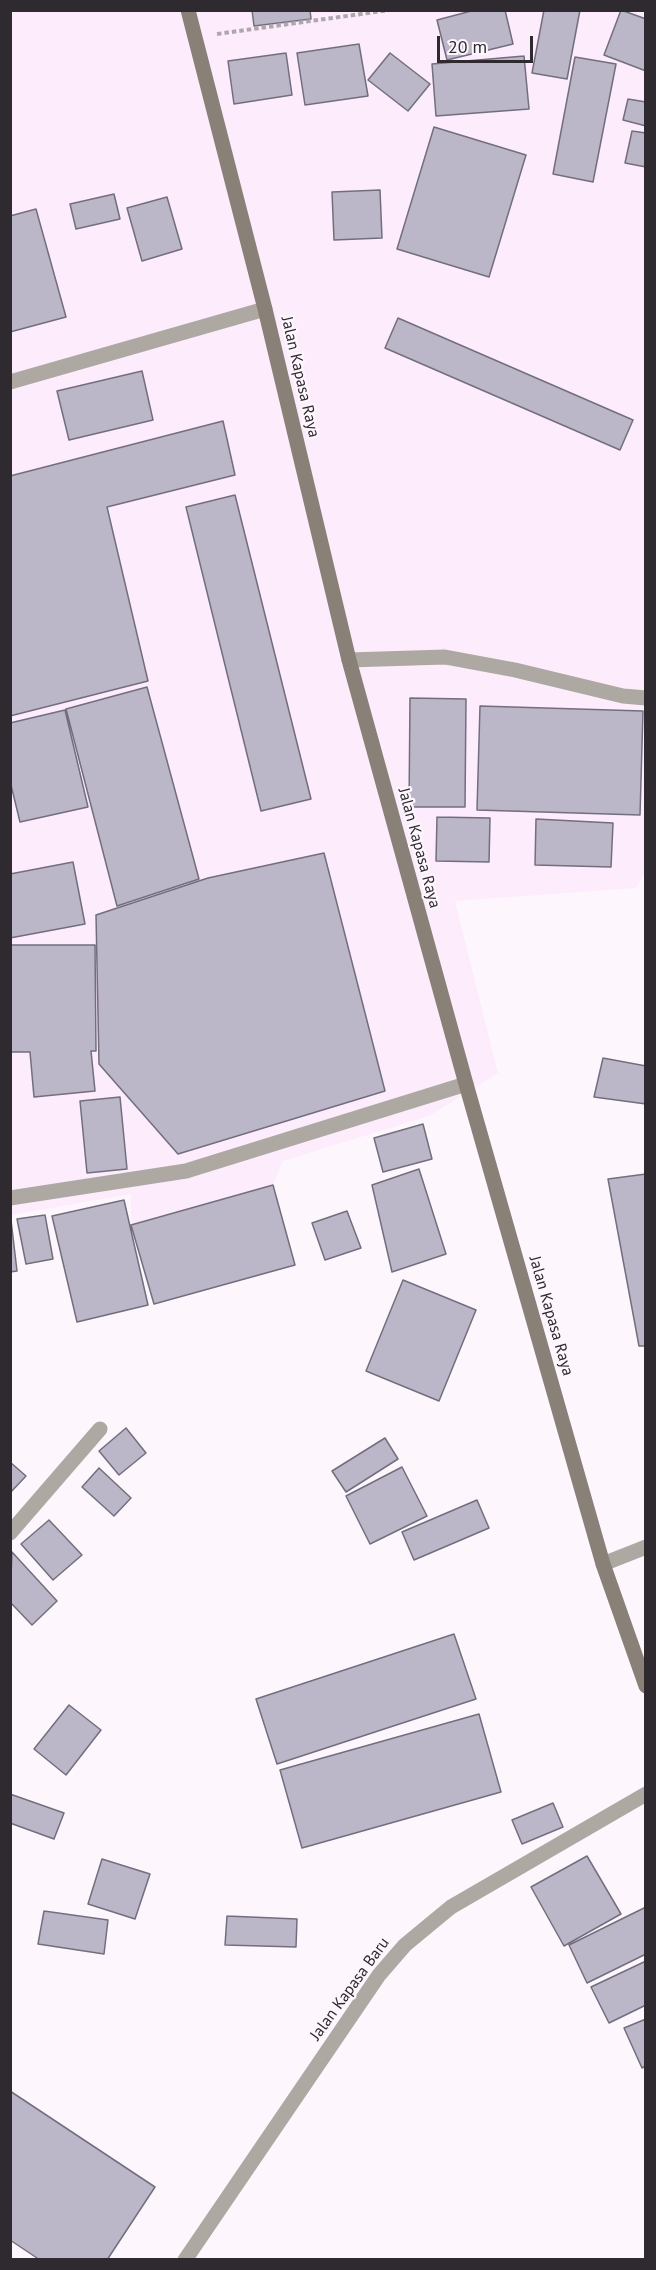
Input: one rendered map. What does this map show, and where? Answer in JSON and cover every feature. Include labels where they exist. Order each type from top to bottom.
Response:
[{"type":"main road","name":"Jalan Kapasa Raya","points":[[188,10],[265,309],[349,660],[466,1084],[603,1564],[645,1686]]},
{"type":"street","points":[[10,382],[265,309]]},
{"type":"street","points":[[349,660],[445,657],[515,670],[623,696],[645,698]]},
{"type":"street","points":[[10,1198],[186,1171],[466,1084]]},
{"type":"street","points":[[10,1533],[100,1429]]},
{"type":"street","points":[[603,1564],[645,1547]]},
{"type":"street","name":"Jalan Kapasa Baru","points":[[184,2259],[380,1974],[405,1945],[451,1907],[645,1794]]},
{"type":"path","points":[[196,37],[390,10]]},
{"type":"shaded area","points":[[11,11],[645,11],[645,872],[636,888],[455,901],[498,1073],[429,1116],[283,1161],[273,1185],[295,1265],[154,1304],[131,1225],[131,1194],[11,1215]]},
{"type":"building","points":[[252,10],[310,10],[311,19],[254,26]]},
{"type":"building","points":[[475,10],[505,10],[513,44],[447,60],[437,20]]},
{"type":"building","points":[[544,10],[580,10],[567,79],[532,73]]},
{"type":"building","points":[[621,10],[646,19],[646,71],[604,55]]},
{"type":"building","points":[[359,44],[368,96],[305,105],[297,53]]},
{"type":"building","points":[[286,53],[292,95],[234,104],[228,61]]},
{"type":"building","points":[[390,53],[430,84],[408,111],[368,80]]},
{"type":"building","points":[[524,56],[529,109],[436,116],[432,64]]},
{"type":"building","points":[[575,57],[616,64],[593,182],[553,174]]},
{"type":"building","points":[[628,99],[646,102],[646,126],[623,120]]},
{"type":"building","points":[[434,127],[526,155],[489,277],[397,249]]},
{"type":"building","points":[[632,131],[646,133],[646,167],[625,163]]},
{"type":"building","points":[[380,190],[382,238],[334,240],[332,192]]},
{"type":"building","points":[[114,194],[120,219],[76,229],[70,204]]},
{"type":"building","points":[[167,197],[182,249],[142,261],[127,208]]},
{"type":"building","points":[[36,209],[66,317],[10,332],[10,216]]},
{"type":"building","points":[[398,318],[633,420],[620,450],[385,348]]},
{"type":"building","points":[[142,371],[153,420],[69,440],[57,391]]},
{"type":"building","points":[[223,421],[235,475],[107,507],[148,681],[10,716],[10,476]]},
{"type":"building","points":[[235,495],[311,799],[261,811],[186,507]]},
{"type":"building","points":[[147,687],[199,879],[117,906],[66,709]]},
{"type":"building","points":[[410,698],[466,699],[465,807],[409,807]]},
{"type":"building","points":[[480,706],[643,711],[640,815],[477,810]]},
{"type":"building","points":[[65,710],[88,807],[20,822],[10,781],[10,723]]},
{"type":"building","points":[[437,817],[490,818],[489,862],[436,861]]},
{"type":"building","points":[[536,819],[613,823],[611,867],[535,865]]},
{"type":"building","points":[[324,853],[385,1091],[178,1154],[99,1064],[96,915],[208,878]]},
{"type":"building","points":[[73,862],[85,924],[10,938],[10,874]]},
{"type":"building","points":[[10,945],[95,945],[96,1051],[91,1051],[95,1091],[34,1097],[30,1052],[10,1052]]},
{"type":"building","points":[[603,1058],[646,1066],[646,1104],[594,1097]]},
{"type":"building","points":[[120,1097],[127,1169],[87,1173],[80,1101]]},
{"type":"building","points":[[423,1124],[432,1159],[383,1172],[374,1138]]},
{"type":"building","points":[[419,1169],[446,1254],[392,1272],[372,1185]]},
{"type":"building","points":[[646,1174],[646,1346],[639,1346],[608,1179]]},
{"type":"building","points":[[273,1185],[295,1265],[154,1304],[131,1225]]},
{"type":"building","points":[[124,1200],[148,1305],[77,1322],[52,1216]]},
{"type":"building","points":[[347,1211],[361,1248],[325,1260],[312,1223]]},
{"type":"building","points":[[45,1215],[53,1259],[26,1264],[17,1219]]},
{"type":"building","points":[[10,1220],[17,1271],[10,1272]]},
{"type":"building","points":[[403,1280],[476,1310],[439,1401],[366,1371]]},
{"type":"building","points":[[126,1428],[146,1453],[119,1475],[99,1451]]},
{"type":"building","points":[[385,1438],[398,1459],[346,1492],[332,1471]]},
{"type":"building","points":[[10,1462],[26,1476],[10,1493]]},
{"type":"building","points":[[402,1467],[427,1516],[370,1544],[346,1496]]},
{"type":"building","points":[[99,1468],[131,1498],[114,1516],[82,1487]]},
{"type":"building","points":[[477,1500],[489,1528],[414,1560],[402,1532]]},
{"type":"building","points":[[49,1520],[82,1555],[53,1580],[21,1544]]},
{"type":"building","points":[[12,1552],[57,1601],[32,1625],[10,1602]]},
{"type":"building","points":[[454,1634],[476,1699],[277,1764],[256,1699]]},
{"type":"building","points":[[69,1705],[101,1730],[66,1775],[34,1749]]},
{"type":"building","points":[[479,1714],[501,1792],[302,1848],[280,1770]]},
{"type":"building","points":[[10,1794],[64,1813],[54,1839],[10,1823]]},
{"type":"building","points":[[553,1803],[563,1827],[522,1844],[512,1820]]},
{"type":"building","points":[[587,1856],[621,1914],[564,1946],[531,1887]]},
{"type":"building","points":[[102,1859],[150,1874],[135,1919],[88,1904]]},
{"type":"building","points":[[646,1907],[646,1954],[587,1983],[569,1945]]},
{"type":"building","points":[[44,1911],[108,1920],[104,1954],[38,1944]]},
{"type":"building","points":[[227,1916],[297,1919],[296,1947],[225,1945]]},
{"type":"building","points":[[646,1961],[646,2005],[609,2023],[591,1987]]},
{"type":"building","points":[[646,2019],[646,2066],[642,2068],[624,2028]]},
{"type":"building","points":[[10,2091],[155,2187],[107,2260],[40,2260],[10,2240]]}]
